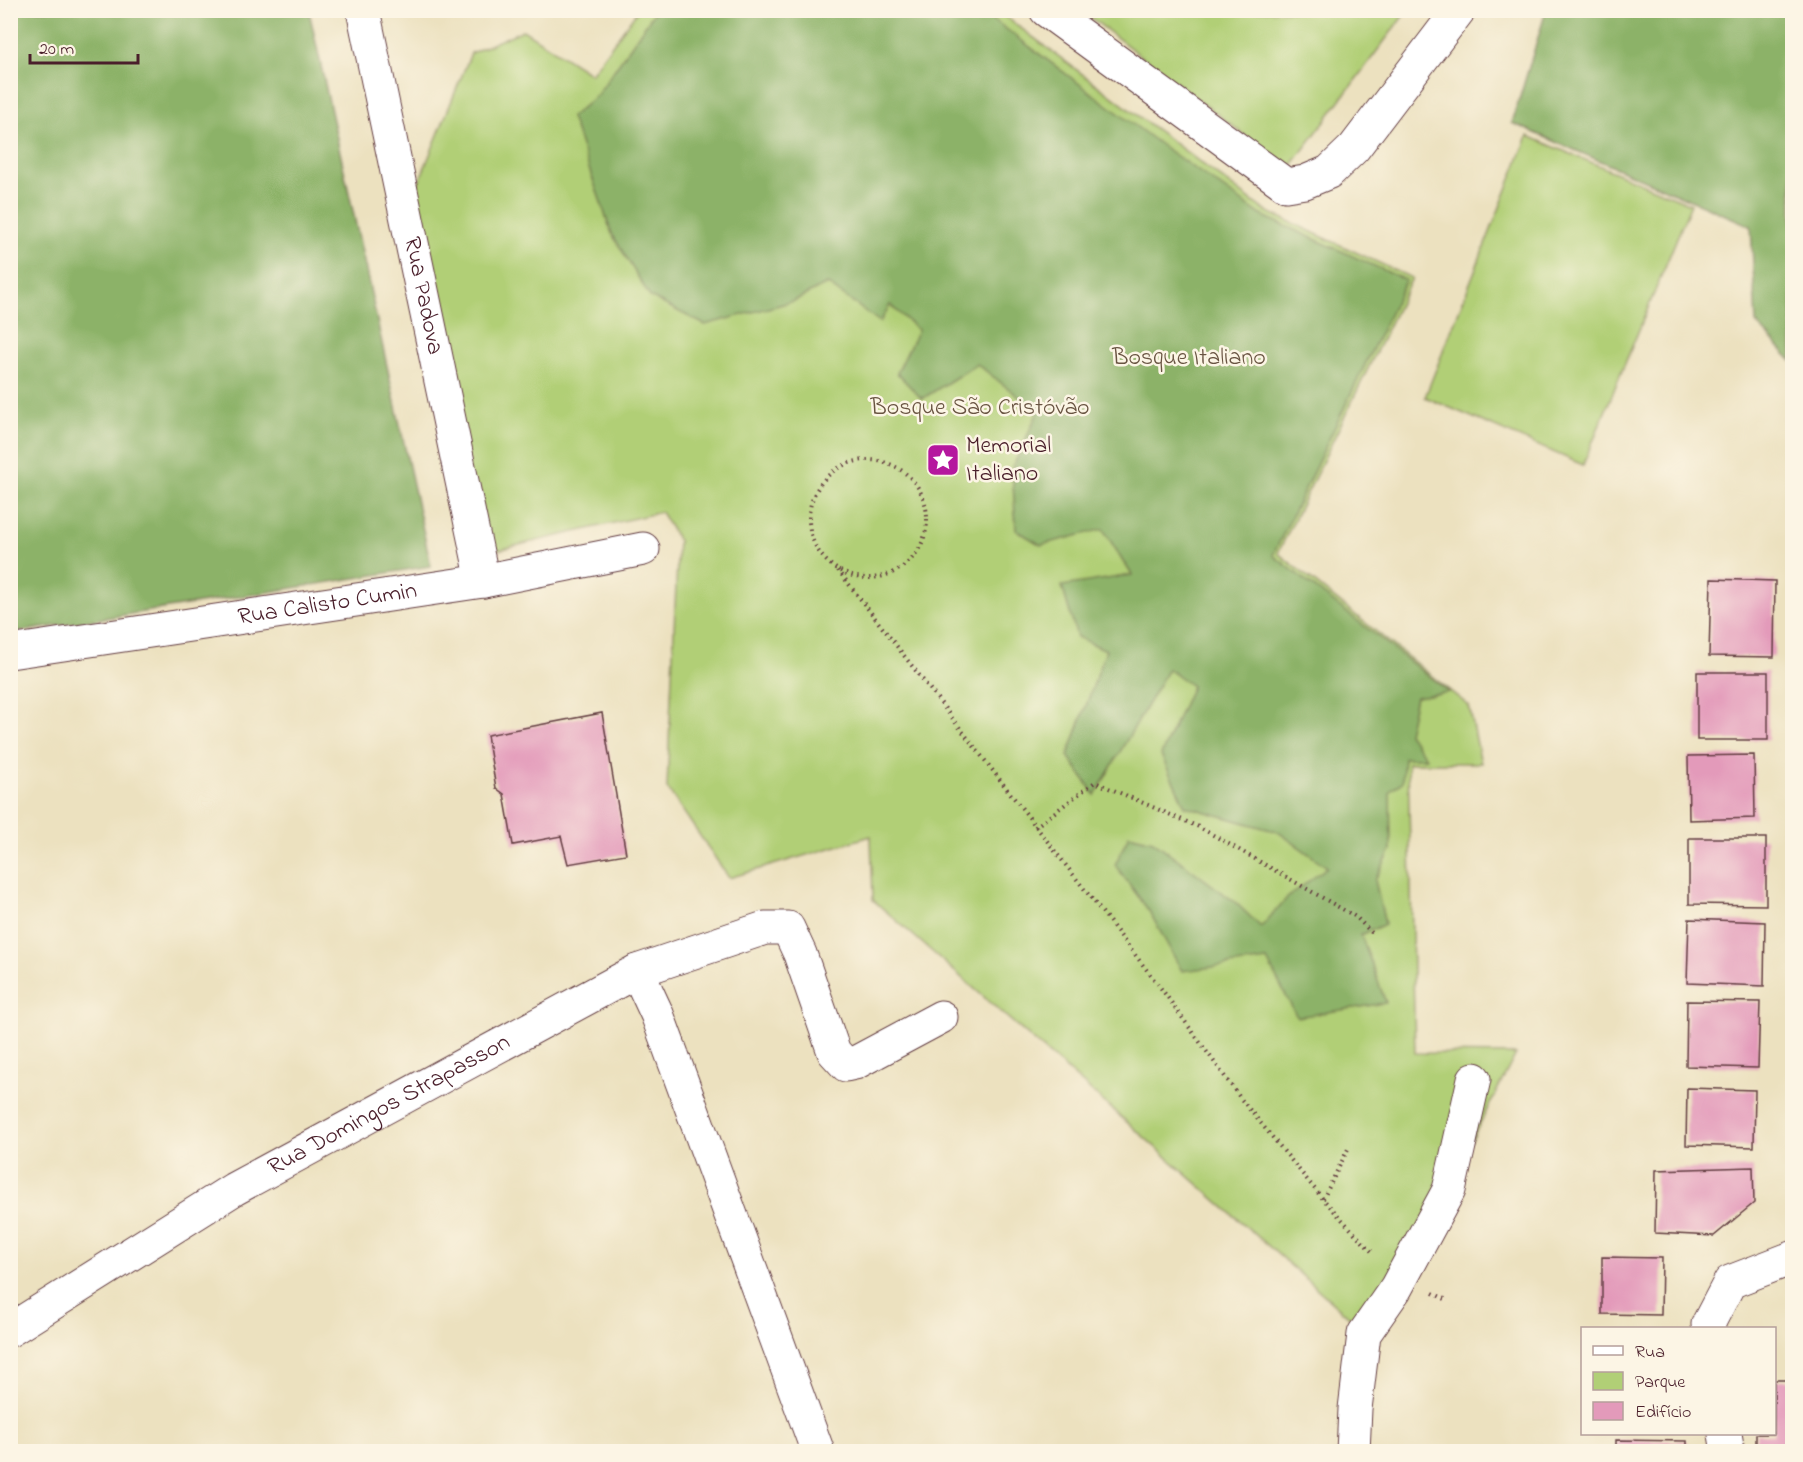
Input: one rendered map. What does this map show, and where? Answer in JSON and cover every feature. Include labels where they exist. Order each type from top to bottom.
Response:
[{"type":"street","name":"Rua Padova","points":[[363,10],[483,581]]},
{"type":"street","points":[[1046,10],[1286,185],[1305,182],[1329,172],[1354,148],[1460,10]]},
{"type":"street","name":"Rua Calisto Cumin","points":[[10,652],[483,581],[644,549]]},
{"type":"street","name":"Rua Domingos Strapasson","points":[[10,1330],[234,1189],[637,971],[765,928],[788,928],[800,954],[834,1053],[846,1065],[855,1064],[941,1017]]},
{"type":"street","points":[[637,971],[657,1014],[818,1452]]},
{"type":"street","points":[[1353,1452],[1354,1409],[1364,1334],[1403,1276],[1449,1190],[1474,1079]]},
{"type":"street","points":[[1709,1327],[1708,1324],[1730,1282],[1792,1258]]},
{"type":"street","points":[[1725,1435],[1728,1452]]},
{"type":"path","points":[[838,570],[858,578],[880,577],[900,569],[916,555],[925,535],[927,514],[922,493],[909,476],[890,464],[872,460],[852,462],[835,470],[821,483],[812,501],[809,520],[813,539],[822,556],[838,570],[1163,991],[1241,1099],[1323,1199],[1368,1249],[1403,1276]]},
{"type":"path","points":[[1035,827],[1095,782],[1201,828],[1356,917],[1373,934]]},
{"type":"path","points":[[1323,1199],[1349,1147]]},
{"type":"green space","points":[[11,10],[309,11],[431,566],[11,633]]},
{"type":"green space","name":"Bosque São Cristóvão","points":[[637,11],[998,11],[1264,210],[1412,278],[1278,553],[1469,706],[1481,763],[1408,763],[1415,1053],[1516,1054],[1370,1335],[873,900],[871,836],[729,878],[667,788],[678,540],[661,512],[485,553],[403,221],[471,53],[523,30],[591,74]]},
{"type":"green space","name":"Bosque Italiano","points":[[655,11],[982,11],[1161,145],[1261,215],[1406,280],[1273,555],[1449,692],[1416,697],[1408,733],[1426,758],[1404,758],[1402,782],[1390,791],[1391,850],[1375,880],[1385,924],[1361,935],[1386,1003],[1297,1017],[1267,960],[1182,971],[1149,911],[1115,865],[1129,835],[1153,841],[1235,902],[1261,927],[1286,899],[1327,867],[1278,832],[1185,806],[1161,755],[1192,686],[1168,669],[1095,795],[1068,756],[1106,650],[1077,637],[1062,586],[1132,575],[1103,529],[1041,545],[1016,530],[1012,469],[1038,412],[977,364],[922,399],[897,373],[918,330],[890,305],[880,322],[827,284],[794,301],[705,325],[650,297],[612,234],[571,117],[597,95]]},
{"type":"green space","points":[[1082,11],[1407,11],[1289,169]]},
{"type":"green space","points":[[1546,11],[1792,11],[1792,361],[1756,323],[1751,226],[1512,123]]},
{"type":"green space","points":[[1528,136],[1691,204],[1583,465],[1425,397]]},
{"type":"building","points":[[1711,579],[1775,581],[1774,657],[1709,656]]},
{"type":"building","points":[[1697,672],[1768,672],[1768,740],[1697,740]]},
{"type":"building","points":[[602,713],[626,854],[568,864],[561,836],[513,845],[504,794],[496,788],[487,735]]},
{"type":"building","points":[[1754,755],[1755,818],[1689,820],[1688,756]]},
{"type":"building","points":[[1689,838],[1766,838],[1766,905],[1689,904]]},
{"type":"building","points":[[1689,919],[1765,922],[1764,986],[1687,983]]},
{"type":"building","points":[[1687,1001],[1760,1002],[1758,1068],[1686,1066]]},
{"type":"building","points":[[1687,1088],[1755,1090],[1754,1147],[1686,1145]]},
{"type":"building","points":[[1753,1167],[1754,1203],[1714,1236],[1655,1233],[1656,1170]]},
{"type":"building","points":[[1602,1257],[1662,1258],[1661,1315],[1602,1314]]},
{"type":"building","points":[[1776,1380],[1792,1380],[1792,1452],[1756,1452],[1756,1435],[1776,1435]]},
{"type":"building","points":[[1616,1440],[1687,1441],[1687,1452],[1616,1452]]},
{"type":"place","name":"Memorial Italiano","points":[[943,460]]}]
